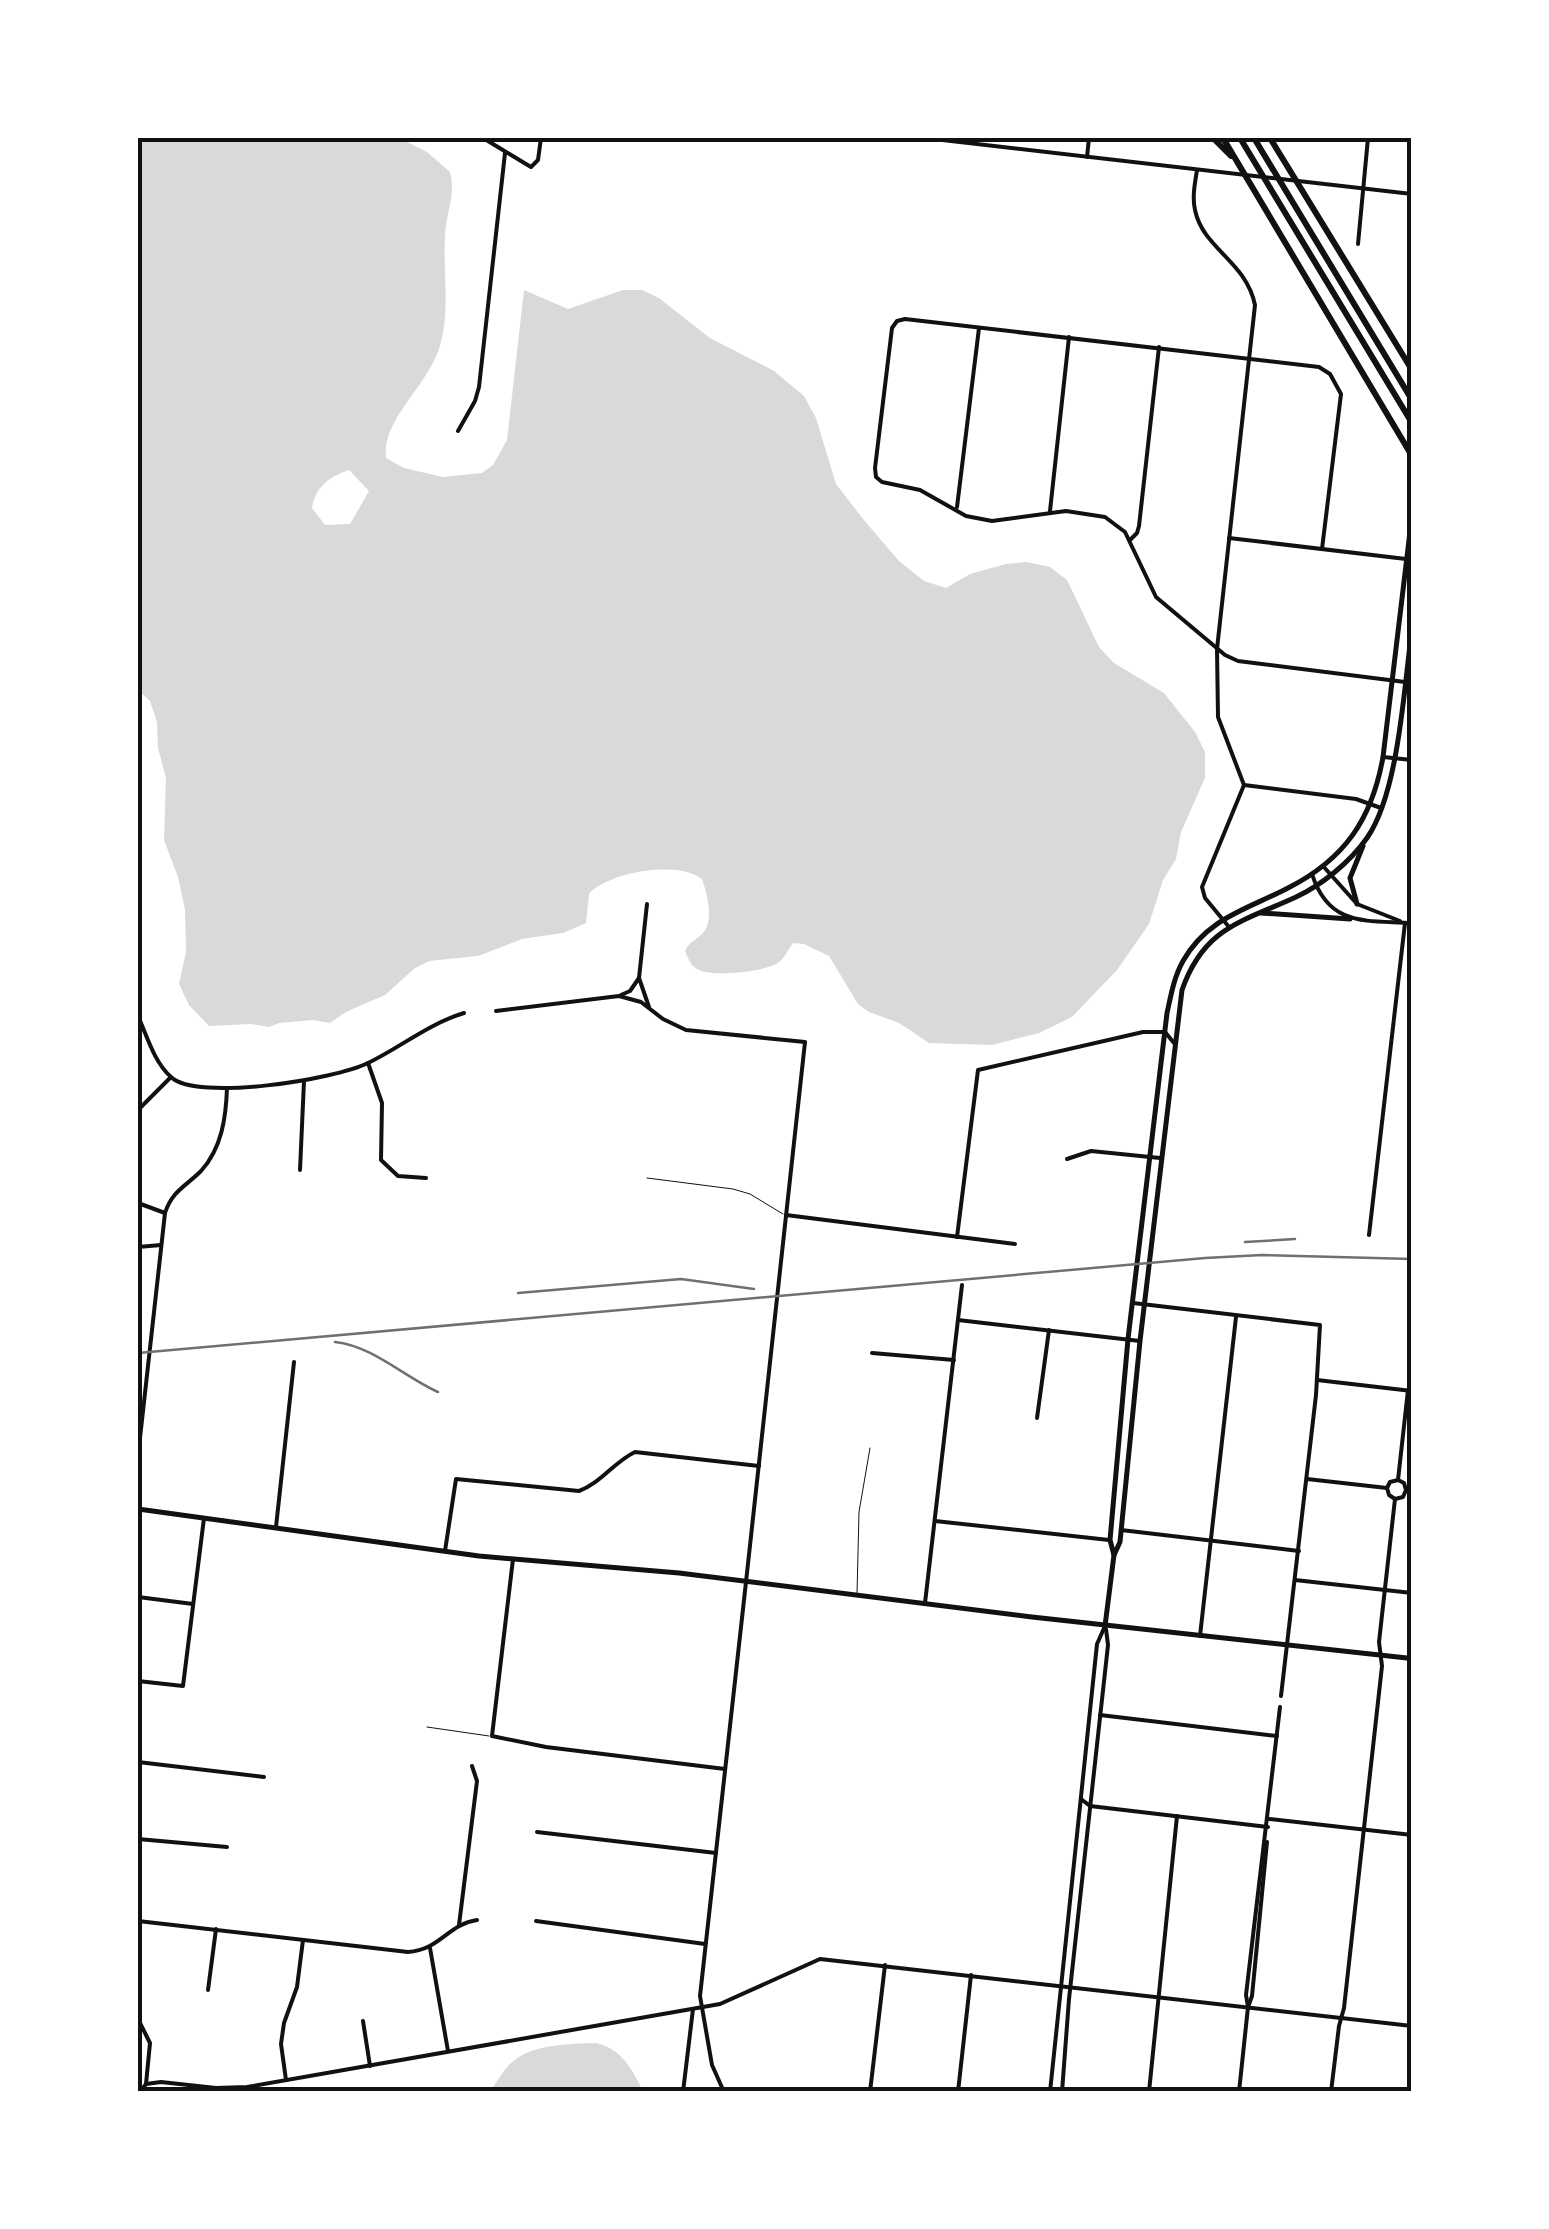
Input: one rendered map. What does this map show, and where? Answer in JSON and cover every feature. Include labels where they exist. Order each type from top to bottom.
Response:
[{"type":"highway","points":[[1213,138],[1236,160]]},
{"type":"highway","points":[[1223,138],[1410,453]]},
{"type":"highway","points":[[1240,138],[1412,423]]},
{"type":"highway","points":[[1254,138],[1412,400]]},
{"type":"highway","points":[[1273,138],[1412,370]]},
{"type":"main road","points":[[1114,1556],[1110,1540],[1128,1339],[1174,980],[1198,941],[1222,919],[1312,874],[1340,854],[1357,832],[1379,781],[1412,515]]},
{"type":"main road","points":[[1357,904],[1350,878],[1388,790],[1412,629]]},
{"type":"main road","points":[[1106,1626],[1121,1530],[1182,990],[1190,967],[1229,927],[1316,886],[1368,837]]},
{"type":"main road","points":[[1253,913],[1289,912],[1350,919]]},
{"type":"main road","points":[[1118,1447],[1129,1448]]},
{"type":"main road","points":[[138,1509],[445,1552],[746,1582],[1409,1658]]},
{"type":"main road","points":[[1112,1520],[1121,1530]]},
{"type":"street","points":[[483,138],[527,167],[538,160],[541,138]]},
{"type":"street","points":[[925,138],[1412,194]]},
{"type":"street","points":[[1088,158],[1090,138]]},
{"type":"street","points":[[1358,244],[1368,138]]},
{"type":"street","points":[[458,430],[476,400],[479,387],[505,153]]},
{"type":"street","points":[[1197,170],[1194,210],[1200,225],[1246,276],[1255,305],[1217,649],[1218,717],[1244,785],[1203,879],[1204,898],[1229,927]]},
{"type":"street","points":[[1322,549],[1341,394],[1330,374],[1309,364],[905,319],[892,328],[875,468],[876,477],[882,482],[920,490],[966,516],[992,521],[1049,513],[1094,513],[1115,524],[1130,540],[1156,597],[1217,649],[1238,661],[1404,682]]},
{"type":"street","points":[[956,510],[980,328]]},
{"type":"street","points":[[1049,513],[1070,337]]},
{"type":"street","points":[[1130,540],[1139,526],[1158,347]]},
{"type":"street","points":[[1230,538],[1406,559]]},
{"type":"street","points":[[1383,757],[1412,760]]},
{"type":"street","points":[[1244,785],[1370,803],[1380,808]]},
{"type":"street","points":[[1323,866],[1357,904],[1408,923]]},
{"type":"street","points":[[1312,874],[1316,886],[1350,919],[1366,924],[1408,923]]},
{"type":"street","points":[[646,904],[639,978],[649,1007]]},
{"type":"street","points":[[1350,919],[1357,904]]},
{"type":"street","points":[[1368,1235],[1408,923]]},
{"type":"street","points":[[496,1011],[619,996],[630,991],[639,978]]},
{"type":"street","points":[[619,996],[649,1007],[686,1030],[806,1042],[700,1996],[712,2064],[724,2092]]},
{"type":"street","points":[[138,1016],[158,1060],[171,1078],[204,1090],[340,1074],[464,1013]]},
{"type":"street","points":[[957,1237],[978,1070],[1143,1032],[1165,1032],[1175,1046]]},
{"type":"street","points":[[368,1063],[382,1103],[382,1160],[398,1176],[426,1178]]},
{"type":"street","points":[[138,1110],[171,1078]]},
{"type":"street","points":[[300,1170],[304,1081]]},
{"type":"street","points":[[138,1456],[165,1213],[170,1198],[200,1171],[218,1142],[224,1123],[226,1088]]},
{"type":"street","points":[[1067,1158],[1091,1151],[1161,1158]]},
{"type":"street","points":[[138,1202],[165,1213]]},
{"type":"street","points":[[786,1215],[1015,1244]]},
{"type":"street","points":[[138,1247],[161,1245]]},
{"type":"street","points":[[925,1604],[962,1285]]},
{"type":"street","points":[[1133,1304],[1320,1325],[1282,1696]]},
{"type":"street","points":[[1200,1636],[1237,1316]]},
{"type":"street","points":[[958,1320],[1140,1341]]},
{"type":"street","points":[[1038,1418],[1049,1330]]},
{"type":"street","points":[[872,1353],[954,1360]]},
{"type":"street","points":[[276,1528],[294,1362]]},
{"type":"street","points":[[1317,1380],[1410,1391],[1398,1480]]},
{"type":"street","points":[[445,1552],[456,1479],[579,1490],[635,1452],[759,1466]]},
{"type":"street","points":[[1307,1479],[1387,1488]]},
{"type":"street","points":[[1392,1480],[1398,1480],[1409,1491],[1396,1499],[1387,1488],[1392,1480]]},
{"type":"street","points":[[1331,2092],[1382,1666],[1385,1590],[1396,1499]]},
{"type":"street","points":[[138,1681],[183,1686],[204,1518]]},
{"type":"street","points":[[935,1521],[1110,1540]]},
{"type":"street","points":[[1121,1530],[1298,1551]]},
{"type":"street","points":[[513,1559],[492,1736],[546,1747],[725,1769]]},
{"type":"street","points":[[1295,1580],[1412,1593]]},
{"type":"street","points":[[138,1598],[193,1604]]},
{"type":"street","points":[[1062,2092],[1108,1645],[1106,1626]]},
{"type":"street","points":[[1052,2092],[1059,1985],[1097,1644],[1106,1626]]},
{"type":"street","points":[[1238,2092],[1280,1707]]},
{"type":"street","points":[[1100,1716],[1277,1736]]},
{"type":"street","points":[[138,1762],[264,1777]]},
{"type":"street","points":[[459,1924],[476,1781],[472,1766]]},
{"type":"street","points":[[1080,1798],[1090,1806],[1268,1827]]},
{"type":"street","points":[[1149,2092],[1177,1816]]},
{"type":"street","points":[[1268,1819],[1412,1836]]},
{"type":"street","points":[[537,1832],[716,1853]]},
{"type":"street","points":[[138,1839],[227,1847]]},
{"type":"street","points":[[1071,1879],[1082,1880]]},
{"type":"street","points":[[138,1921],[408,1952],[430,1948],[459,1924],[477,1920]]},
{"type":"street","points":[[536,1921],[705,1944]]},
{"type":"street","points":[[208,1990],[216,1929]]},
{"type":"street","points":[[286,2080],[280,2044],[296,1987],[302,1940]]},
{"type":"street","points":[[430,1948],[448,2052]]},
{"type":"street","points":[[146,2084],[231,2088],[702,2008],[733,2001],[808,1962],[834,1959],[1412,2026]]},
{"type":"street","points":[[870,2092],[885,1965]]},
{"type":"street","points":[[958,2092],[971,1975]]},
{"type":"street","points":[[684,2092],[693,2009]]},
{"type":"street","points":[[138,2019],[150,2043],[146,2084],[140,2092]]},
{"type":"street","points":[[364,2021],[370,2066]]},
{"type":"lane","points":[[648,1178],[733,1189],[786,1215]]},
{"type":"lane","points":[[857,1596],[859,1512],[870,1448]]},
{"type":"lane","points":[[427,1728],[492,1736]]},
{"type":"shaded area","points":[[138,138],[399,138],[427,152],[450,172],[452,193],[445,240],[443,334],[433,363],[390,431],[386,458],[404,468],[443,477],[482,473],[493,465],[507,440],[524,290],[568,309],[623,290],[642,290],[659,298],[710,338],[774,371],[804,396],[816,418],[836,484],[899,561],[924,581],[946,588],[970,574],[1026,562],[1050,567],[1067,580],[1099,647],[1114,663],[1164,693],[1195,732],[1205,752],[1205,778],[1181,832],[1176,859],[1163,880],[1149,924],[1117,970],[1072,1017],[1039,1033],[992,1045],[929,1043],[899,1023],[869,1012],[858,1004],[829,956],[804,944],[793,943],[781,960],[752,971],[696,969],[685,951],[706,929],[709,907],[702,879],[677,870],[644,871],[611,880],[589,894],[586,923],[563,933],[522,939],[478,956],[429,961],[415,968],[385,995],[330,1023],[313,1020],[269,1027],[209,1026],[189,1005],[179,984],[186,952],[185,909],[164,840],[166,778],[158,748],[157,722],[150,701],[138,690]],"holes":[[[349,470],[369,491],[350,524],[325,525],[312,508],[324,483]]]},
{"type":"shaded area","points":[[596,2043],[619,2055],[643,2091],[490,2091],[508,2066],[524,2054],[554,2046]]},
{"type":"railway","points":[[1245,1242],[1295,1239]]},
{"type":"railway","points":[[138,1353],[1205,1258],[1262,1255],[1412,1259]]},
{"type":"railway","points":[[518,1293],[681,1279],[754,1289]]},
{"type":"railway","points":[[335,1342],[362,1349],[438,1392]]}]
